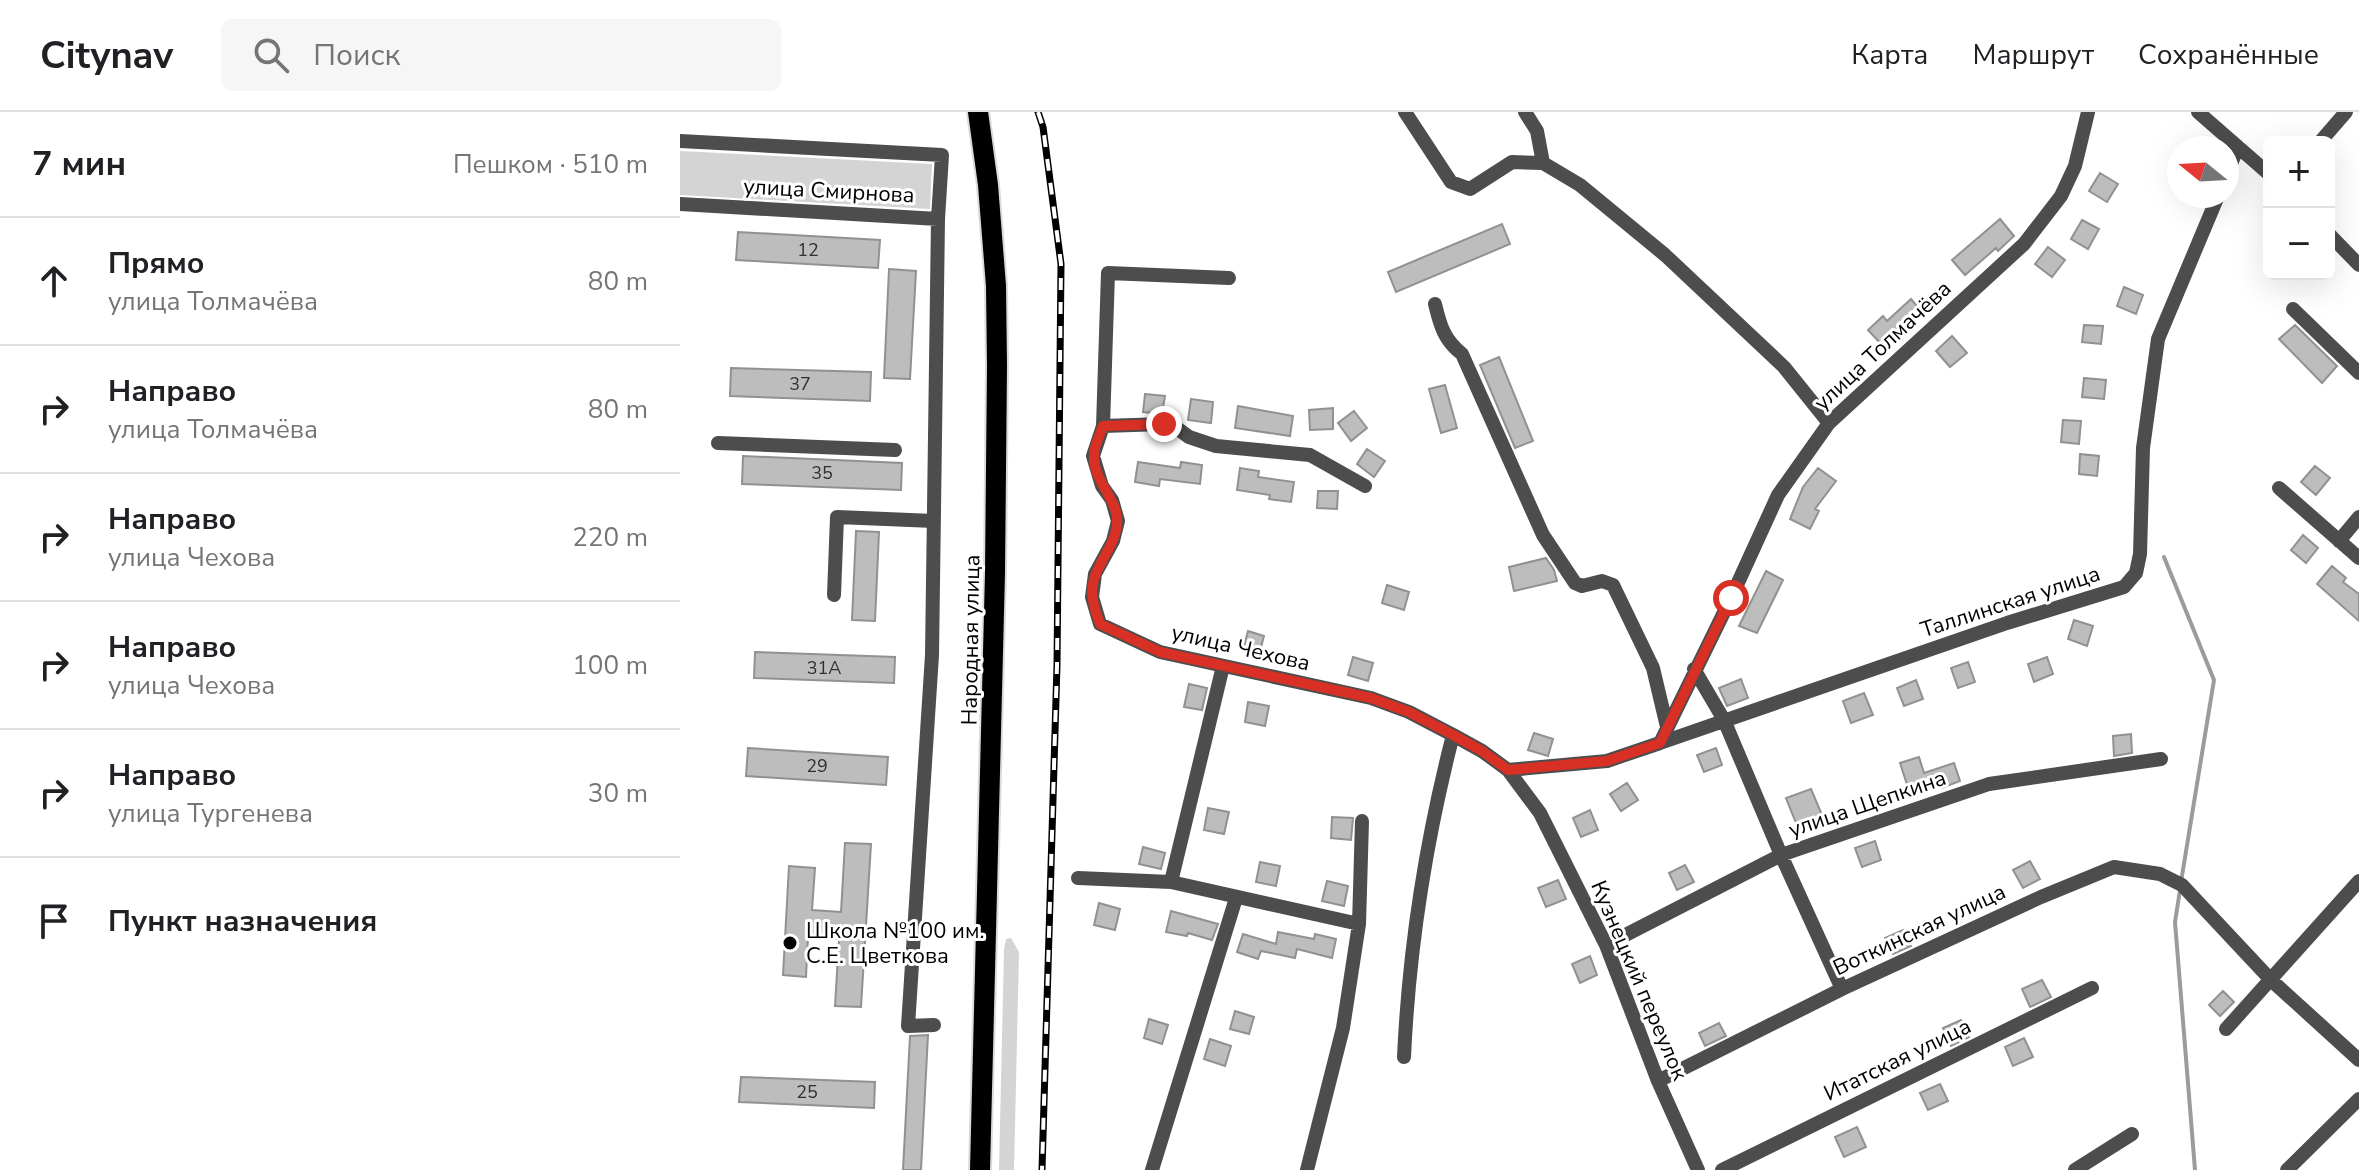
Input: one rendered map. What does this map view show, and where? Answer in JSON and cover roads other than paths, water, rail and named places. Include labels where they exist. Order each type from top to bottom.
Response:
[{"type":"main road","name":"Народная улица","points":[[978,112],[995,271],[997,366],[995,604],[980,1170]]},
{"type":"street","points":[[1405,112],[1451,182],[1470,189],[1512,162],[1543,163],[1580,185],[1665,255],[1784,367],[1829,423]]},
{"type":"street","points":[[1525,112],[1537,131],[1543,163]]},
{"type":"street","name":"улица Толмачёва","points":[[1660,743],[1778,495],[1829,423],[2024,244],[2061,196],[2075,166],[2088,112]]},
{"type":"street","points":[[2198,112],[2225,136]]},
{"type":"street","points":[[2325,136],[2346,112]]},
{"type":"street","name":"улица Смирнова","points":[[680,141],[942,155],[938,219],[680,204]]},
{"type":"street","points":[[2239,148],[2263,169]]},
{"type":"street","name":"Таллинская улица","points":[[1660,743],[2007,623],[2124,587],[2136,573],[2140,554],[2143,448],[2158,339],[2213,208]]},
{"type":"street","points":[[934,1025],[908,1026],[932,655],[938,219]]},
{"type":"street","points":[[2335,240],[2359,265]]},
{"type":"street","name":"улица Чехова","points":[[1229,278],[1108,273],[1103,426],[1093,456],[1118,521],[1113,541],[1095,574],[1092,597],[1100,624],[1160,652],[1371,698],[1409,712],[1453,735],[1508,770]]},
{"type":"street","points":[[1435,304],[1442,332],[1462,354],[1543,535],[1575,583],[1582,586],[1602,581],[1613,585],[1653,668],[1667,727]]},
{"type":"street","points":[[2293,309],[2359,373]]},
{"type":"street","points":[[1103,426],[1164,424],[1216,446],[1310,455],[1365,486]]},
{"type":"street","points":[[718,443],[895,450]]},
{"type":"street","points":[[2279,488],[2359,558]]},
{"type":"street","points":[[834,595],[837,517],[934,521]]},
{"type":"street","points":[[2339,541],[2359,517]]},
{"type":"street","points":[[1171,882],[1223,666]]},
{"type":"street","points":[[1694,669],[1724,720],[1842,989]]},
{"type":"street","points":[[1404,1057],[1407,996],[1426,854],[1453,735]]},
{"type":"street","points":[[1508,770],[1607,761],[1660,743]]},
{"type":"street","name":"улица Щепкина","points":[[1606,945],[1781,855],[1989,784],[2161,759]]},
{"type":"street","name":"Кузнецкий переулок","points":[[1508,770],[1540,813],[1606,945],[1658,1081],[1698,1170]]},
{"type":"street","points":[[1307,1170],[1343,1028],[1359,924],[1362,821]]},
{"type":"street","name":"Воткинская улица","points":[[1658,1081],[1842,989],[2041,897],[2114,867],[2178,882],[2271,980],[2359,1060]]},
{"type":"street","points":[[1078,878],[1171,882],[1359,924]]},
{"type":"street","points":[[2226,1029],[2359,881]]},
{"type":"street","points":[[1152,1170],[1236,898]]},
{"type":"street","name":"Итатская улица","points":[[1722,1170],[2092,988]]},
{"type":"street","points":[[2287,1170],[2359,1099]]},
{"type":"street","points":[[2075,1170],[2132,1134]]},
{"type":"waterway","points":[[2164,557],[2214,680],[2181,882]]},
{"type":"waterway","points":[[2180,890],[2175,922],[2195,1170]]},
{"type":"railway","points":[[1038,112],[1043,127],[1061,264],[1057,665],[1042,1170]]},
{"type":"place","name":"Школа №100 им. С.Е. Цветкова","points":[[790,943]]}]
